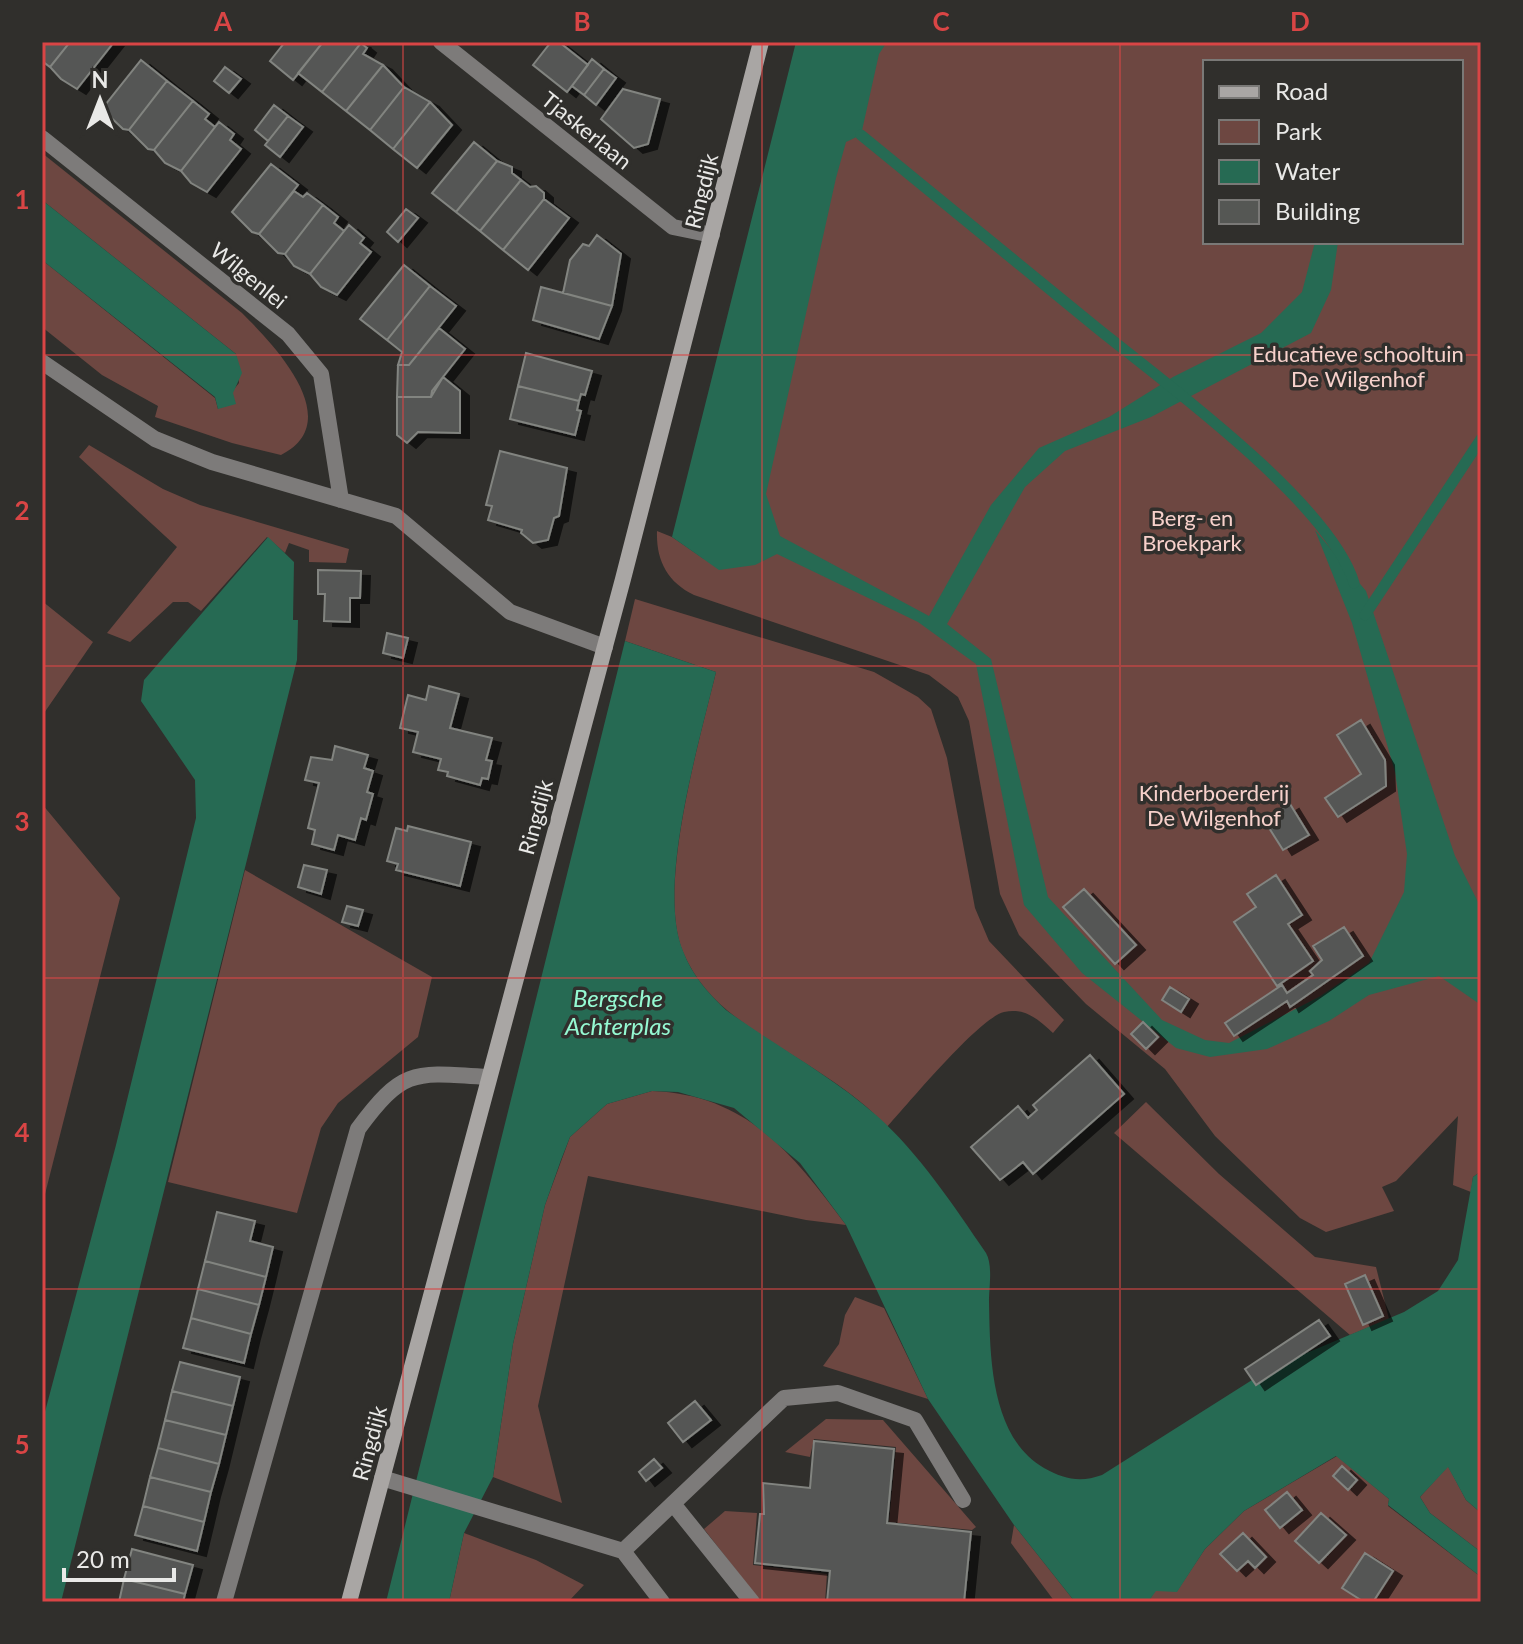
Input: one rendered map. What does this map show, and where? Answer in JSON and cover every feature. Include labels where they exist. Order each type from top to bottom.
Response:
[{"type":"street","name":"Tjaskerlaan","points":[[441,42],[673,227],[712,235]]},
{"type":"street","name":"Ringdijk","points":[[349,1602],[487,1077],[605,647],[761,42]]},
{"type":"street","name":"Wilgenlei","points":[[42,138],[296,344],[321,374],[341,500]]},
{"type":"street","points":[[42,362],[155,439],[212,462],[396,516],[520,618],[605,647]]},
{"type":"street","points":[[224,1602],[358,1129],[385,1092],[402,1081],[433,1073],[487,1077]]},
{"type":"street","points":[[623,1551],[784,1398],[838,1393],[915,1420],[963,1500]]},
{"type":"street","points":[[382,1478],[623,1551],[662,1602]]},
{"type":"street","points":[[674,1505],[752,1602]]},
{"type":"green space","name":"Berg- en Broekpark","points":[[850,42],[1481,42],[1481,1171],[1473,1177],[1471,1192],[1453,1185],[1458,1116],[1396,1181],[1382,1187],[1394,1211],[1326,1232],[1300,1218],[1215,1136],[1165,1069],[1086,1004],[1019,935],[1000,894],[969,721],[958,697],[929,675],[685,590],[670,577],[661,561],[657,531],[672,537],[704,559]]},
{"type":"green space","points":[[42,153],[242,313],[271,343],[298,383],[306,403],[308,423],[300,440],[281,455],[232,443],[155,417],[158,406],[102,375],[42,327],[42,260],[215,398],[218,409],[239,383],[236,354],[42,200]]},
{"type":"green space","points":[[89,445],[163,489],[200,505],[349,549],[346,563],[309,562],[309,550],[289,543],[285,553],[267,537],[201,611],[188,602],[173,602],[130,642],[107,633],[177,547],[79,457]]},
{"type":"green space","points":[[635,599],[874,672],[918,697],[931,709],[947,758],[975,908],[989,941],[1064,1020],[1053,1033],[1037,1019],[1019,1011],[1004,1012],[993,1018],[961,1045],[887,1127],[856,1098],[745,1024],[717,1001],[694,974],[683,952],[676,924],[675,891],[683,813],[716,672],[625,641]]},
{"type":"green space","points":[[42,601],[93,642],[42,716]]},
{"type":"green space","points":[[42,804],[120,898],[42,1206]]},
{"type":"green space","points":[[245,870],[432,977],[418,1037],[338,1103],[321,1128],[297,1213],[168,1182]]},
{"type":"green space","points":[[652,1091],[686,1095],[742,1116],[787,1152],[846,1225],[806,1220],[588,1176],[538,1406],[562,1503],[493,1477],[513,1344],[545,1205],[570,1137],[607,1104]]},
{"type":"green space","points":[[1146,1102],[1219,1174],[1315,1257],[1376,1267],[1389,1319],[1350,1335],[1114,1133]]},
{"type":"green space","points":[[855,1297],[884,1308],[928,1399],[823,1366],[839,1344],[845,1315]]},
{"type":"green space","points":[[826,1419],[883,1420],[976,1527],[972,1530],[889,1522],[896,1447],[814,1439],[810,1457],[785,1452]]},
{"type":"green space","points":[[1337,1456],[1389,1499],[1388,1506],[1481,1577],[1481,1602],[1148,1602],[1155,1591],[1177,1591],[1205,1549],[1244,1511]]},
{"type":"green space","points":[[1448,1466],[1466,1500],[1481,1513],[1481,1552],[1430,1513],[1420,1497]]},
{"type":"green space","points":[[725,1511],[757,1513],[753,1565],[827,1574],[825,1602],[761,1602],[704,1529]]},
{"type":"green space","points":[[1014,1525],[1075,1602],[1055,1602],[1011,1543]]},
{"type":"green space","points":[[464,1533],[536,1560],[584,1585],[568,1602],[449,1602]]},
{"type":"water","points":[[796,42],[887,42],[879,54],[861,135],[846,142],[836,178],[766,494],[780,536],[929,616],[991,505],[1039,448],[1109,417],[1173,377],[1261,333],[1302,292],[1314,244],[1338,244],[1331,290],[1311,333],[1151,417],[1065,451],[1025,487],[947,624],[991,659],[1048,897],[1162,1020],[1205,1040],[1229,1043],[1319,997],[1369,963],[1404,892],[1407,854],[1395,772],[1352,623],[1315,530],[1366,591],[1455,856],[1481,908],[1481,1005],[1439,976],[1369,995],[1329,1021],[1267,1049],[1210,1057],[1176,1048],[1082,973],[1024,905],[976,664],[918,622],[777,554],[755,565],[719,570],[672,537]]},
{"type":"water","points":[[42,200],[236,354],[242,373],[233,393],[236,404],[218,409],[215,397],[42,260]]},
{"type":"water","points":[[268,537],[294,562],[293,620],[298,620],[297,660],[61,1602],[42,1602],[42,1423],[116,1145],[196,818],[195,780],[141,701],[144,680]]},
{"type":"water","name":"Bergsche Achterplas","points":[[625,641],[716,672],[691,773],[677,852],[676,923],[691,968],[726,1010],[841,1087],[876,1115],[921,1163],[961,1217],[986,1253],[989,1264],[990,1346],[1003,1416],[1026,1454],[1044,1468],[1072,1479],[1102,1475],[1271,1368],[1404,1312],[1438,1291],[1458,1260],[1473,1177],[1481,1171],[1481,1513],[1466,1500],[1448,1467],[1420,1497],[1430,1513],[1481,1552],[1481,1577],[1388,1505],[1389,1499],[1336,1456],[1244,1511],[1205,1549],[1177,1592],[1156,1591],[1148,1602],[1075,1602],[1014,1525],[928,1399],[846,1225],[800,1163],[734,1108],[678,1092],[652,1091],[607,1104],[570,1137],[545,1205],[513,1344],[493,1477],[464,1533],[449,1602],[386,1602]]},
{"type":"building","points":[[42,42],[70,42],[50,67],[42,61]]},
{"type":"building","points":[[70,42],[114,42],[77,89],[50,67]]},
{"type":"building","points":[[285,42],[323,42],[293,80],[270,61]]},
{"type":"building","points":[[323,42],[361,43],[322,92],[298,73]]},
{"type":"building","points":[[551,42],[559,42],[588,65],[567,92],[533,65]]},
{"type":"building","points":[[361,43],[367,48],[363,54],[383,65],[346,111],[322,92]]},
{"type":"building","points":[[592,59],[604,69],[584,95],[572,86]]},
{"type":"building","points":[[141,60],[167,81],[129,130],[123,129],[102,109]]},
{"type":"building","points":[[383,65],[404,87],[370,130],[346,111]]},
{"type":"building","points":[[225,67],[241,79],[229,93],[214,81]]},
{"type":"building","points":[[604,69],[616,78],[596,105],[584,95]]},
{"type":"building","points":[[167,81],[193,101],[154,150],[148,149],[129,130]]},
{"type":"building","points":[[404,87],[430,102],[393,149],[370,130]]},
{"type":"building","points":[[623,89],[660,99],[648,144],[634,148],[601,119]]},
{"type":"building","points":[[193,101],[209,114],[205,119],[215,127],[181,171],[165,163],[154,150]]},
{"type":"building","points":[[430,102],[452,125],[417,168],[393,149]]},
{"type":"building","points":[[274,105],[288,116],[268,141],[255,130]]},
{"type":"building","points":[[288,116],[303,127],[280,157],[265,145]]},
{"type":"building","points":[[219,122],[234,134],[230,140],[241,149],[207,192],[191,183],[181,171]]},
{"type":"building","points":[[474,142],[497,161],[456,212],[432,193]]},
{"type":"building","points":[[497,161],[512,167],[512,173],[521,180],[480,231],[456,212]]},
{"type":"building","points":[[271,164],[298,185],[259,234],[252,232],[232,212]]},
{"type":"building","points":[[521,180],[530,187],[536,186],[544,193],[544,199],[503,250],[480,231]]},
{"type":"building","points":[[294,191],[303,197],[307,193],[323,205],[285,254],[278,253],[259,234]]},
{"type":"building","points":[[544,199],[569,218],[528,270],[503,250]]},
{"type":"building","points":[[323,205],[338,217],[334,223],[344,231],[310,274],[294,266],[285,254]]},
{"type":"building","points":[[406,209],[418,218],[398,242],[387,232]]},
{"type":"building","points":[[349,225],[364,238],[360,243],[371,252],[337,295],[321,287],[310,274]]},
{"type":"building","points":[[597,235],[621,254],[612,306],[563,293],[570,260],[583,244],[589,246]]},
{"type":"building","points":[[404,265],[430,286],[387,340],[360,319]]},
{"type":"building","points":[[430,286],[456,306],[409,365],[398,365],[402,352],[387,340]]},
{"type":"building","points":[[541,287],[612,306],[599,339],[533,320]]},
{"type":"building","points":[[439,328],[465,349],[432,391],[431,397],[397,397],[398,365],[409,365]]},
{"type":"building","points":[[526,353],[592,371],[585,395],[581,394],[579,401],[518,386]]},
{"type":"building","points":[[443,377],[460,391],[460,433],[418,432],[407,443],[397,435],[397,397],[431,397]]},
{"type":"building","points":[[518,386],[579,401],[577,410],[581,411],[575,435],[510,419]]},
{"type":"building","points":[[500,451],[567,468],[559,516],[554,518],[548,540],[533,543],[521,533],[522,530],[488,520],[492,506],[486,505]]},
{"type":"building","points":[[318,570],[361,571],[360,598],[350,598],[350,622],[324,621],[325,594],[318,594]]},
{"type":"building","points":[[387,633],[408,638],[403,658],[383,653]]},
{"type":"building","points":[[429,686],[459,694],[450,728],[492,738],[486,760],[492,761],[488,779],[482,778],[480,785],[447,776],[448,772],[438,770],[441,759],[413,752],[418,732],[400,728],[408,695],[426,700]]},
{"type":"building","points":[[1361,720],[1385,760],[1386,786],[1338,817],[1325,798],[1361,774],[1337,735]]},
{"type":"building","points":[[335,746],[368,755],[364,768],[373,771],[367,792],[373,794],[366,820],[361,818],[355,840],[338,835],[334,850],[312,844],[315,830],[308,828],[319,783],[305,780],[311,757],[332,760]]},
{"type":"building","points":[[1290,804],[1309,835],[1283,850],[1264,820]]},
{"type":"building","points":[[408,826],[471,842],[460,886],[396,870],[398,864],[387,861],[396,828],[407,831]]},
{"type":"building","points":[[304,865],[327,870],[321,894],[298,887]]},
{"type":"building","points":[[1276,875],[1302,915],[1288,924],[1313,961],[1277,986],[1234,922],[1256,907],[1247,894]]},
{"type":"building","points":[[1084,889],[1136,945],[1115,964],[1063,907]]},
{"type":"building","points":[[347,906],[363,910],[358,926],[342,922]]},
{"type":"building","points":[[1344,927],[1363,956],[1290,1007],[1287,1001],[1234,1036],[1225,1023],[1282,985],[1287,993],[1313,975],[1310,971],[1322,960],[1313,946]]},
{"type":"building","points":[[1170,987],[1189,999],[1181,1012],[1162,1000]]},
{"type":"building","points":[[1143,1022],[1158,1037],[1146,1049],[1131,1034]]},
{"type":"building","points":[[1090,1055],[1124,1094],[1033,1174],[1023,1162],[1000,1180],[971,1147],[1018,1106],[1028,1118],[1037,1110],[1033,1105]]},
{"type":"building","points":[[217,1212],[255,1221],[250,1241],[273,1247],[266,1277],[205,1261]]},
{"type":"building","points":[[205,1261],[266,1277],[259,1305],[198,1289]]},
{"type":"building","points":[[1365,1275],[1383,1316],[1363,1325],[1345,1284]]},
{"type":"building","points":[[198,1289],[259,1305],[251,1334],[191,1318]]},
{"type":"building","points":[[191,1318],[251,1334],[244,1363],[183,1348]]},
{"type":"building","points":[[1319,1320],[1330,1336],[1256,1385],[1245,1369]]},
{"type":"building","points":[[180,1362],[240,1377],[233,1406],[172,1391]]},
{"type":"building","points":[[172,1391],[233,1406],[226,1435],[165,1420]]},
{"type":"building","points":[[695,1401],[711,1420],[683,1442],[668,1423]]},
{"type":"building","points":[[165,1420],[226,1435],[219,1464],[158,1448]]},
{"type":"building","points":[[814,1441],[894,1449],[887,1523],[971,1532],[964,1602],[827,1602],[830,1571],[755,1563],[760,1514],[764,1514],[763,1483],[810,1488]]},
{"type":"building","points":[[158,1448],[219,1464],[211,1492],[150,1477]]},
{"type":"building","points":[[654,1459],[662,1468],[646,1481],[639,1472]]},
{"type":"building","points":[[1342,1466],[1357,1480],[1348,1490],[1333,1476]]},
{"type":"building","points":[[150,1477],[211,1492],[204,1522],[143,1506]]},
{"type":"building","points":[[1287,1492],[1302,1510],[1280,1528],[1265,1510]]},
{"type":"building","points":[[143,1506],[204,1522],[197,1551],[135,1535]]},
{"type":"building","points":[[1321,1513],[1346,1535],[1319,1563],[1295,1541]]},
{"type":"building","points":[[1243,1533],[1266,1557],[1255,1568],[1248,1561],[1237,1571],[1220,1554]]},
{"type":"building","points":[[132,1549],[193,1565],[185,1594],[124,1579]]},
{"type":"building","points":[[1365,1553],[1393,1571],[1373,1602],[1364,1602],[1342,1588]]},
{"type":"building","points":[[124,1579],[185,1594],[183,1602],[119,1602]]},
{"type":"waterway","points":[[861,135],[1242,446],[1313,517],[1339,551],[1354,583]]},
{"type":"waterway","points":[[1365,615],[1481,439]]},
{"type":"park label","name":"Educatieve schooltuin De Wilgenhof","points":[[1358,366]]},
{"type":"park label","name":"Kinderboerderij De Wilgenhof","points":[[1214,804]]}]
